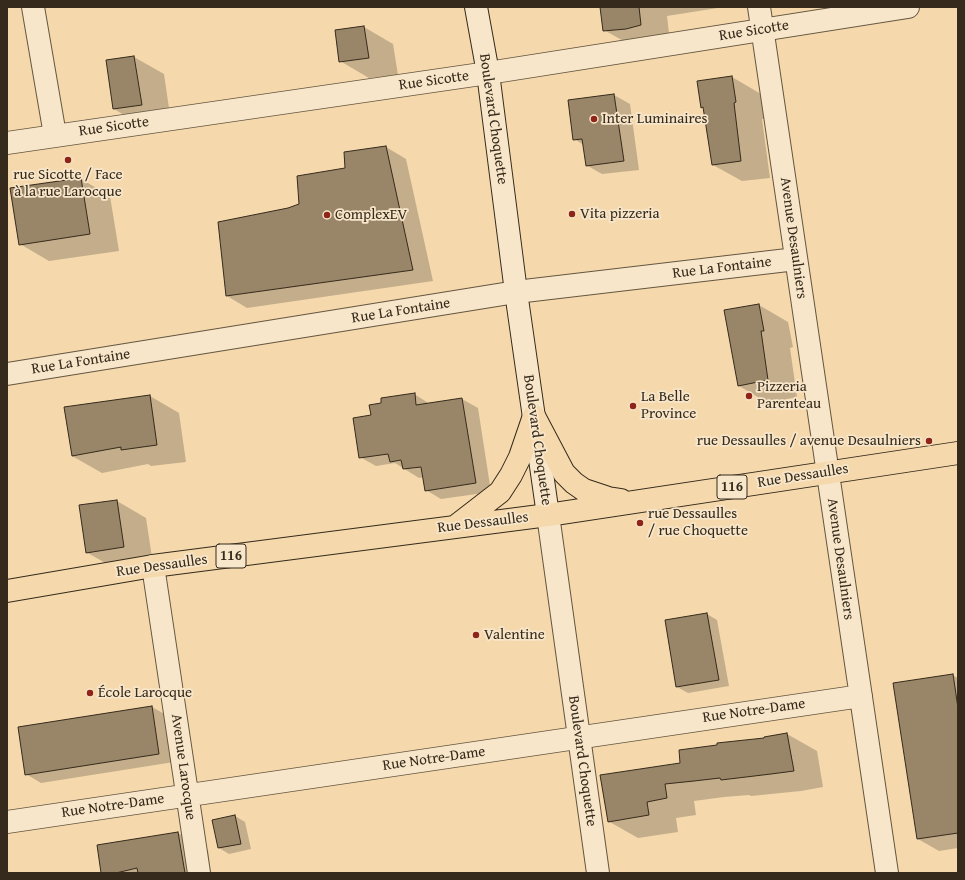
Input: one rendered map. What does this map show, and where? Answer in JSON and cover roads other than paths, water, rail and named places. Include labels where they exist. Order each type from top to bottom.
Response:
[{"type":"main road","points":[[534,416],[564,473],[574,483],[584,490],[608,498],[635,501]]},
{"type":"main road","points":[[455,527],[500,492],[520,457],[534,416]]},
{"type":"main road","name":"Rue Dessaulles","points":[[7,591],[153,566],[548,515],[958,453]]},
{"type":"street","points":[[33,7],[55,135]]},
{"type":"street","name":"Boulevard Choquette","points":[[476,7],[488,73],[516,292],[598,873]]},
{"type":"street","name":"Avenue Desaulniers","points":[[759,7],[886,873]]},
{"type":"street","name":"Rue Sicotte","points":[[7,143],[488,73],[908,7]]},
{"type":"street","name":"Rue La Fontaine","points":[[7,374],[516,292],[796,259]]},
{"type":"street","name":"Avenue Larocque","points":[[153,566],[199,873]]},
{"type":"street","name":"Rue Notre-Dame","points":[[7,822],[860,696]]},
{"type":"place","name":"Inter Luminaires","points":[[594,119]]},
{"type":"place","name":"rue Sicotte / Face à la rue Larocque","points":[[68,160]]},
{"type":"place","name":"Vita pizzeria","points":[[572,214]]},
{"type":"place","name":"ComplexEV","points":[[327,215]]},
{"type":"place","name":"Pizzeria Parenteau","points":[[749,396]]},
{"type":"place","name":"La Belle Province","points":[[633,406]]},
{"type":"place","name":"rue Dessaulles / avenue Desaulniers","points":[[929,441]]},
{"type":"place","name":"rue Dessaulles / rue Choquette","points":[[640,523]]},
{"type":"place","name":"Valentine","points":[[476,635]]},
{"type":"place","name":"École Larocque","points":[[90,693]]}]
